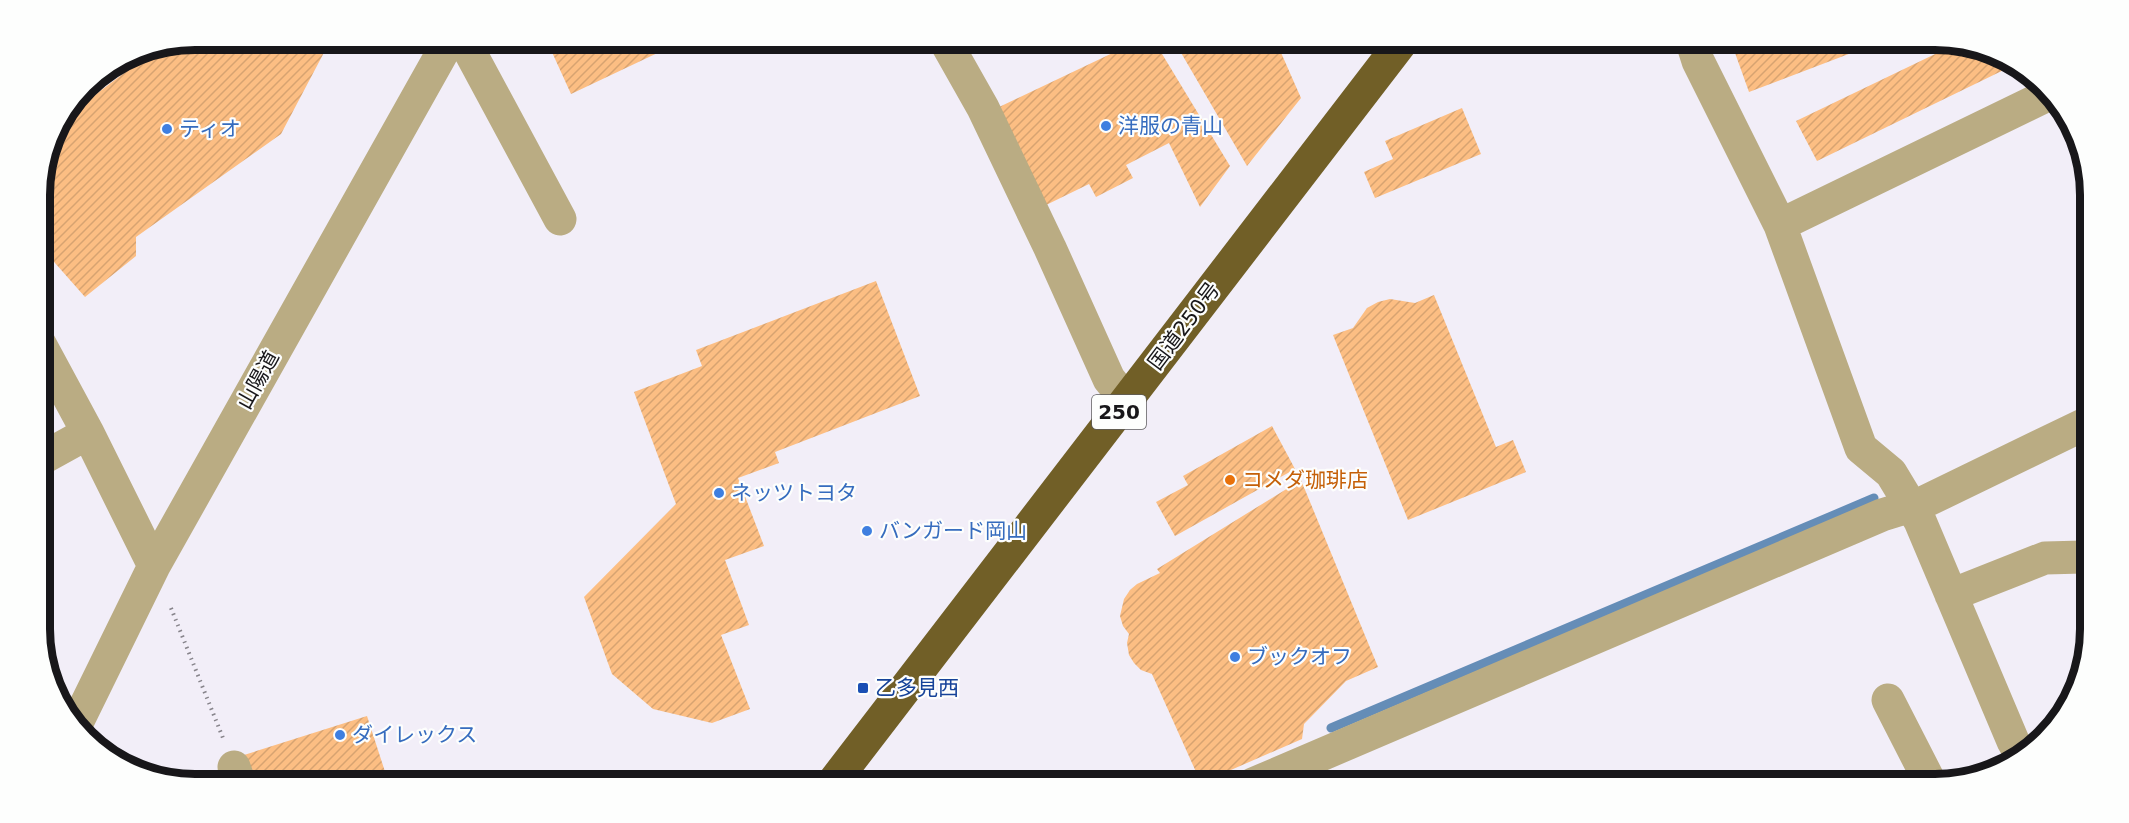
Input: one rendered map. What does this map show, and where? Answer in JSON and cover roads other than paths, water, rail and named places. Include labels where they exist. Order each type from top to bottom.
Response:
[{"type":"highway","name":"国道250号","points":[[840,774],[1396,50]]},
{"type":"street","name":"山陽道","points":[[80,717],[154,566],[444,50]]},
{"type":"street","points":[[469,50],[560,219]]},
{"type":"street","points":[[950,50],[983,108],[1109,379],[1127,401]]},
{"type":"street","points":[[1694,50],[1780,225],[1861,448],[1891,473],[1920,522],[2017,748]]},
{"type":"street","points":[[1780,225],[2042,98]]},
{"type":"street","points":[[50,363],[154,566]]},
{"type":"street","points":[[1278,773],[1881,515],[1924,502],[2080,426]]},
{"type":"street","points":[[50,454],[88,433]]},
{"type":"street","points":[[1951,595],[2045,558],[2080,557]]},
{"type":"street","points":[[1888,700],[1925,773]]},
{"type":"waterway","points":[[1331,728],[1874,498]]},
{"type":"place","name":"洋服の青山","points":[[1106,126]]},
{"type":"place","name":"ティオ","points":[[167,129]]},
{"type":"place","name":"コメダ珈琲店","points":[[1230,480]]},
{"type":"place","name":"ネッツトヨタ","points":[[719,493]]},
{"type":"place","name":"バンガード岡山","points":[[867,531]]},
{"type":"place","name":"ブックオフ","points":[[1235,657]]},
{"type":"place","name":"乙多見西","points":[[863,688]]},
{"type":"place","name":"ダイレックス","points":[[340,735]]}]
